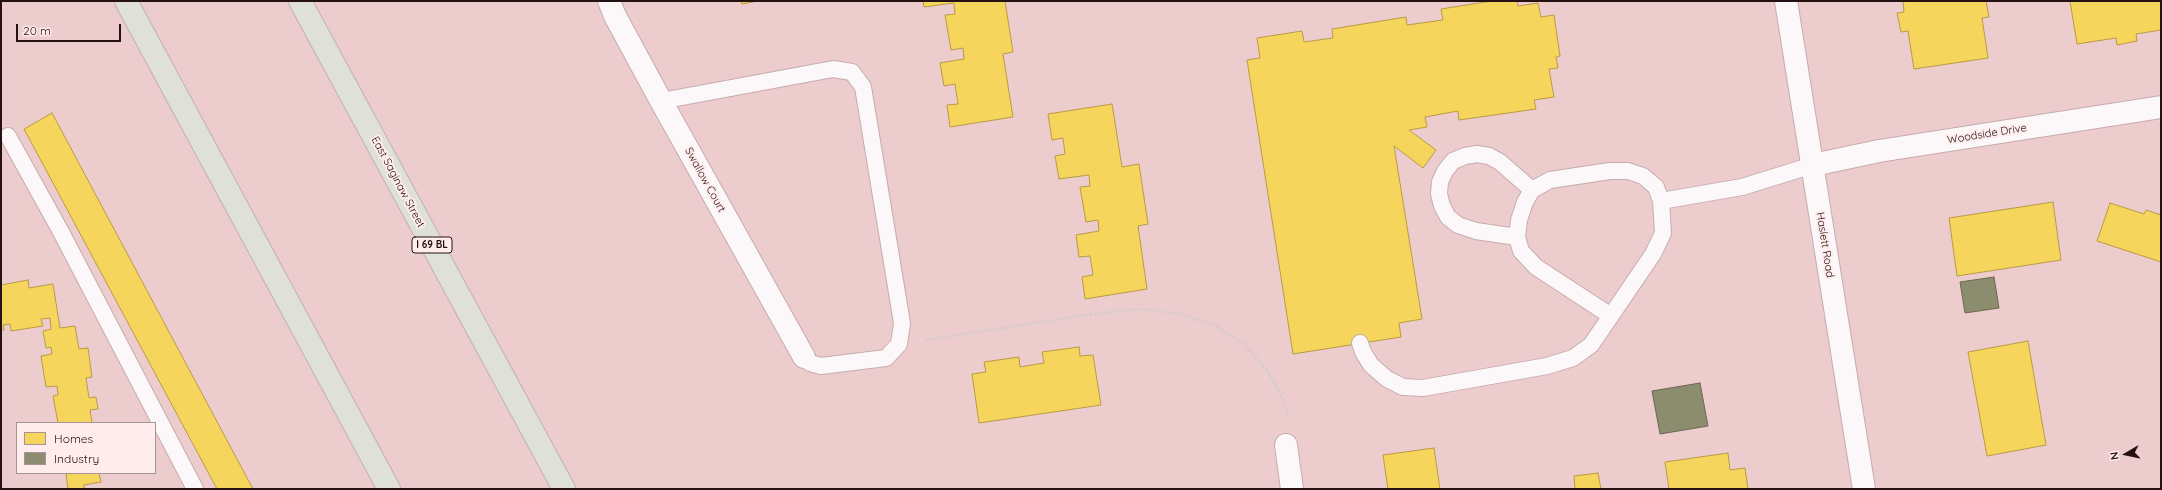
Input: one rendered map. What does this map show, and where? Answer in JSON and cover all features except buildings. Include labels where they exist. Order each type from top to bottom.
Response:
[{"type":"main road","points":[[126,1],[389,489]]},
{"type":"main road","name":"East Saginaw Street","points":[[300,1],[564,489]]},
{"type":"street","name":"Swallow Court","points":[[609,1],[615,16],[661,101],[804,357]]},
{"type":"street","name":"Haslett Road","points":[[1786,1],[1864,489]]},
{"type":"street","name":"Woodside Drive","points":[[1813,165],[1879,151],[2161,107]]},
{"type":"street","points":[[1286,445],[1292,489]]},
{"type":"lane","points":[[661,101],[833,69],[852,72],[863,87],[902,323],[899,344],[886,358],[821,366],[810,363],[804,357]]},
{"type":"lane","points":[[8,136],[61,232],[195,489]]},
{"type":"lane","points":[[1517,237],[1476,231],[1458,225],[1448,217],[1442,206],[1439,194],[1440,182],[1445,170],[1453,161],[1465,156],[1477,154],[1489,156],[1500,162],[1532,190]]},
{"type":"lane","points":[[1661,201],[1742,187],[1813,165]]},
{"type":"lane","points":[[1360,343],[1363,352],[1371,365],[1387,379],[1403,387],[1423,388],[1547,366],[1573,358],[1591,345],[1611,316],[1653,254],[1663,233],[1661,201],[1656,187],[1643,176],[1628,171],[1610,171],[1550,180],[1532,190],[1525,202],[1519,220],[1517,237],[1521,251],[1536,267],[1611,316]]},
{"type":"path","points":[[899,344],[1092,314],[1141,309],[1178,314],[1216,326],[1244,344],[1267,370],[1284,401],[1292,430],[1286,445]]}]
